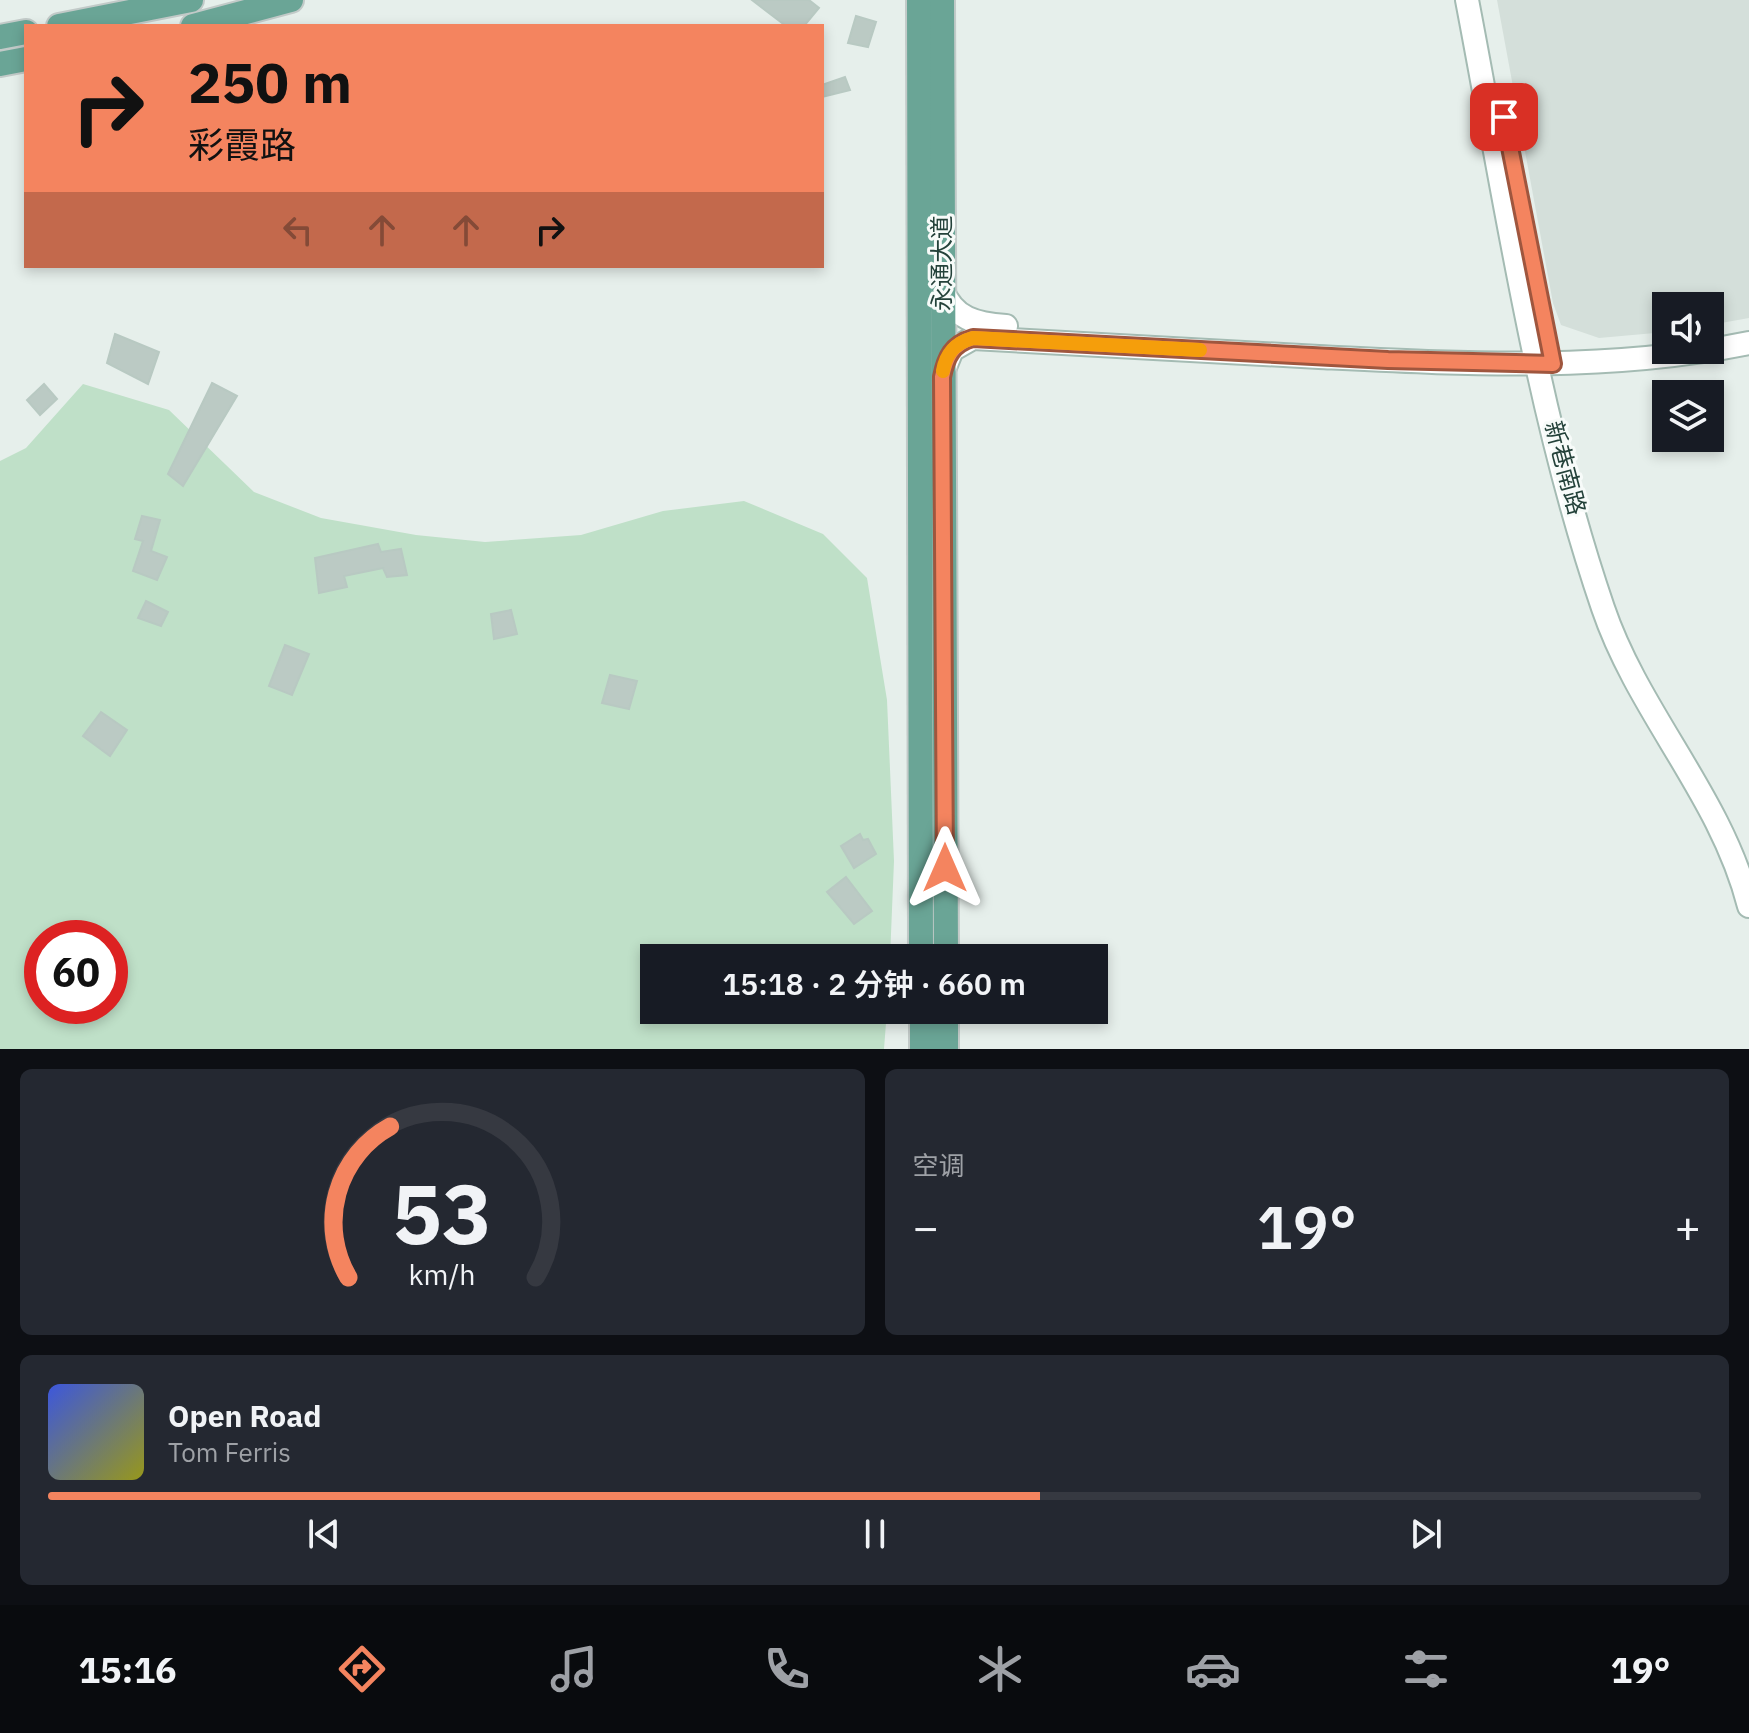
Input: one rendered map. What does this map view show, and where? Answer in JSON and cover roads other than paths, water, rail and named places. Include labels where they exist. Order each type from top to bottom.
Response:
[{"type":"main road","points":[[69,24],[191,0]]},
{"type":"main road","points":[[201,24],[291,0]]},
{"type":"main road","name":"永通大道","points":[[919,0],[921,944]]},
{"type":"main road","name":"永通大道","points":[[942,0],[946,944]]},
{"type":"main road","name":"新巷南路","points":[[1467,0],[1543,358],[1610,627],[1627,664],[1726,836],[1749,906]]},
{"type":"main road","name":"新巷南路","points":[[1481,0],[1543,358],[1626,627],[1728,806],[1749,854]]},
{"type":"main road","points":[[0,37],[24,32]]},
{"type":"main road","points":[[0,64],[24,59]]},
{"type":"main road","points":[[942,289],[955,311],[982,324],[1543,358],[1652,346]]},
{"type":"main road","points":[[1724,335],[1749,330]]},
{"type":"main road","points":[[942,377],[952,350],[961,342],[973,338],[1624,362],[1749,343]]},
{"type":"main road","points":[[922,1024],[922,1049]]},
{"type":"main road","points":[[946,1024],[946,1049]]}]
